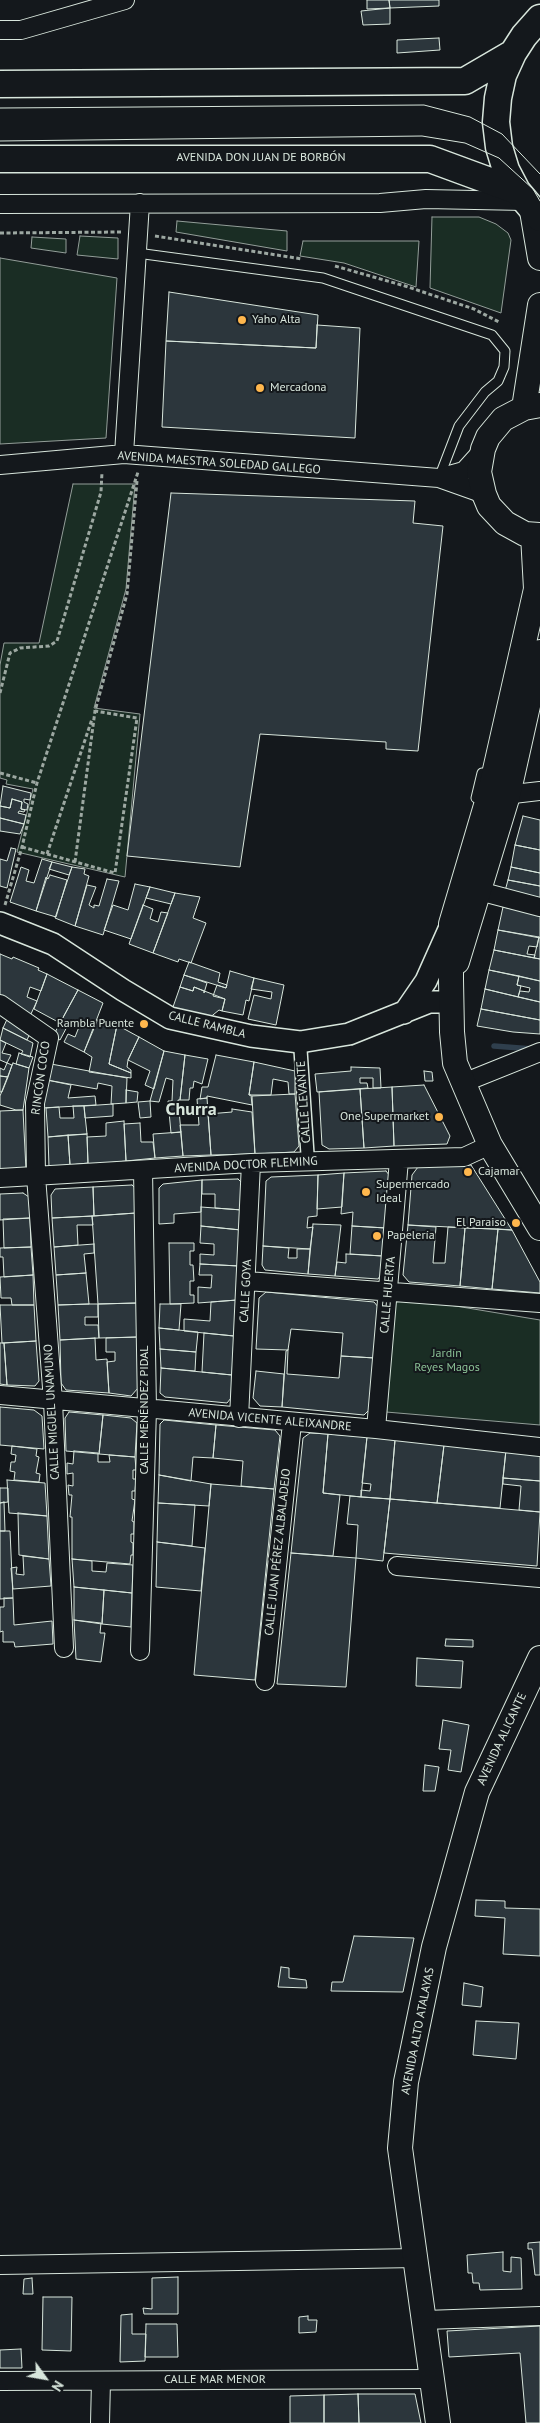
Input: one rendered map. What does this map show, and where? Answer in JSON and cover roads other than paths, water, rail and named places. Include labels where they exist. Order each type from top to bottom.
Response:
[{"type":"main road","points":[[539,16],[513,53],[503,75],[498,98],[496,122],[499,147],[506,170],[528,205],[540,258]]},
{"type":"main road","points":[[0,84],[465,81],[513,53]]},
{"type":"main road","name":"AVENIDA DON JUAN DE BORBÓN","points":[[0,159],[430,158],[528,205]]},
{"type":"main road","points":[[451,991],[479,892],[498,796],[517,676],[536,589],[536,536],[505,523],[489,506],[479,472],[483,449],[488,437],[504,419],[532,407],[540,305]]},
{"type":"main road","points":[[540,652],[498,796],[451,924],[451,991],[459,1073],[490,1145],[540,1228]]},
{"type":"main road","name":"AVENIDA ALICANTE","points":[[477,1792],[540,1658]]},
{"type":"main road","name":"AVENIDA ALTO ATALAYAS","points":[[438,2423],[417,2258],[400,2148],[406,2082],[434,1947],[477,1792]]},
{"type":"street","points":[[0,30],[21,30],[120,1]]},
{"type":"street","points":[[0,204],[380,202],[426,199],[528,205]]},
{"type":"street","points":[[132,455],[140,204]]},
{"type":"street","name":"AVENIDA MAESTRA SOLEDAD GALLEGO","points":[[439,478],[464,471],[483,449]]},
{"type":"street","name":"AVENIDA MAESTRA SOLEDAD GALLEGO","points":[[0,465],[132,455],[439,478],[484,494]]},
{"type":"street","points":[[498,796],[540,791]]},
{"type":"street","points":[[479,892],[540,907]]},
{"type":"street","name":"CALLE RAMBLA","points":[[0,923],[53,944],[170,1018],[251,1036],[300,1042],[349,1034],[404,1013],[451,991]]},
{"type":"street","points":[[404,1013],[426,981],[451,924]]},
{"type":"street","name":"RINCÓN COCO","points":[[0,1004],[49,1038],[35,1103],[36,1176]]},
{"type":"street","name":"CALLE LEVANTE","points":[[300,1042],[308,1162]]},
{"type":"street","points":[[459,1073],[540,1052]]},
{"type":"street","name":"AVENIDA DOCTOR FLEMING","points":[[0,1178],[251,1163],[464,1157],[490,1145]]},
{"type":"street","name":"CALLE HUERTA","points":[[376,1429],[399,1160]]},
{"type":"street","name":"CALLE GOYA","points":[[239,1418],[247,1281],[251,1163]]},
{"type":"street","name":"CALLE MENÉNDEZ PIDAL","points":[[140,1650],[147,1409],[143,1170]]},
{"type":"street","name":"CALLE MIGUEL UNAMUNO","points":[[36,1176],[53,1401],[64,1648]]},
{"type":"street","points":[[247,1281],[388,1290],[540,1303]]},
{"type":"street","name":"AVENIDA VICENTE ALEIXANDRE","points":[[0,1395],[292,1423],[376,1429],[540,1447]]},
{"type":"street","name":"CALLE JUAN PÉREZ ALBALADEJO","points":[[265,1681],[292,1423]]},
{"type":"street","points":[[398,1566],[540,1578]]},
{"type":"street","points":[[0,2265],[417,2258]]},
{"type":"street","points":[[425,2320],[540,2316]]},
{"type":"street","name":"CALLE MAR MENOR","points":[[0,2382],[431,2379]]},
{"type":"street","points":[[100,2423],[101,2381]]},
{"type":"lane","points":[[137,254],[323,278],[492,335],[505,351],[504,366],[498,381],[485,392],[459,426],[439,478]]},
{"type":"lane","points":[[501,696],[517,676]]},
{"type":"lane","points":[[485,761],[476,798],[498,796]]},
{"type":"waterway","points":[[494,1046],[533,1049]]},
{"type":"tram line","points":[[0,108],[424,105],[470,117],[502,134],[540,174]]},
{"type":"tram line","points":[[0,141],[422,136],[465,143],[499,158],[533,189],[540,201]]},
{"type":"place","name":"Yaho Alta","points":[[242,320]]},
{"type":"place","name":"Mercadona","points":[[260,388]]},
{"type":"place","name":"Rambla Puente","points":[[144,1024]]},
{"type":"place","name":"One Supermarket","points":[[439,1117]]},
{"type":"place","name":"Cajamar","points":[[468,1172]]},
{"type":"place","name":"Supermercado Ideal","points":[[366,1192]]},
{"type":"place","name":"El Paraiso","points":[[516,1223]]},
{"type":"place","name":"Papelería","points":[[377,1236]]},
{"type":"district","name":"Churra","points":[[191,1110]]},
{"type":"park label","name":"Jardín Reyes Magos","points":[[447,1361]]}]
